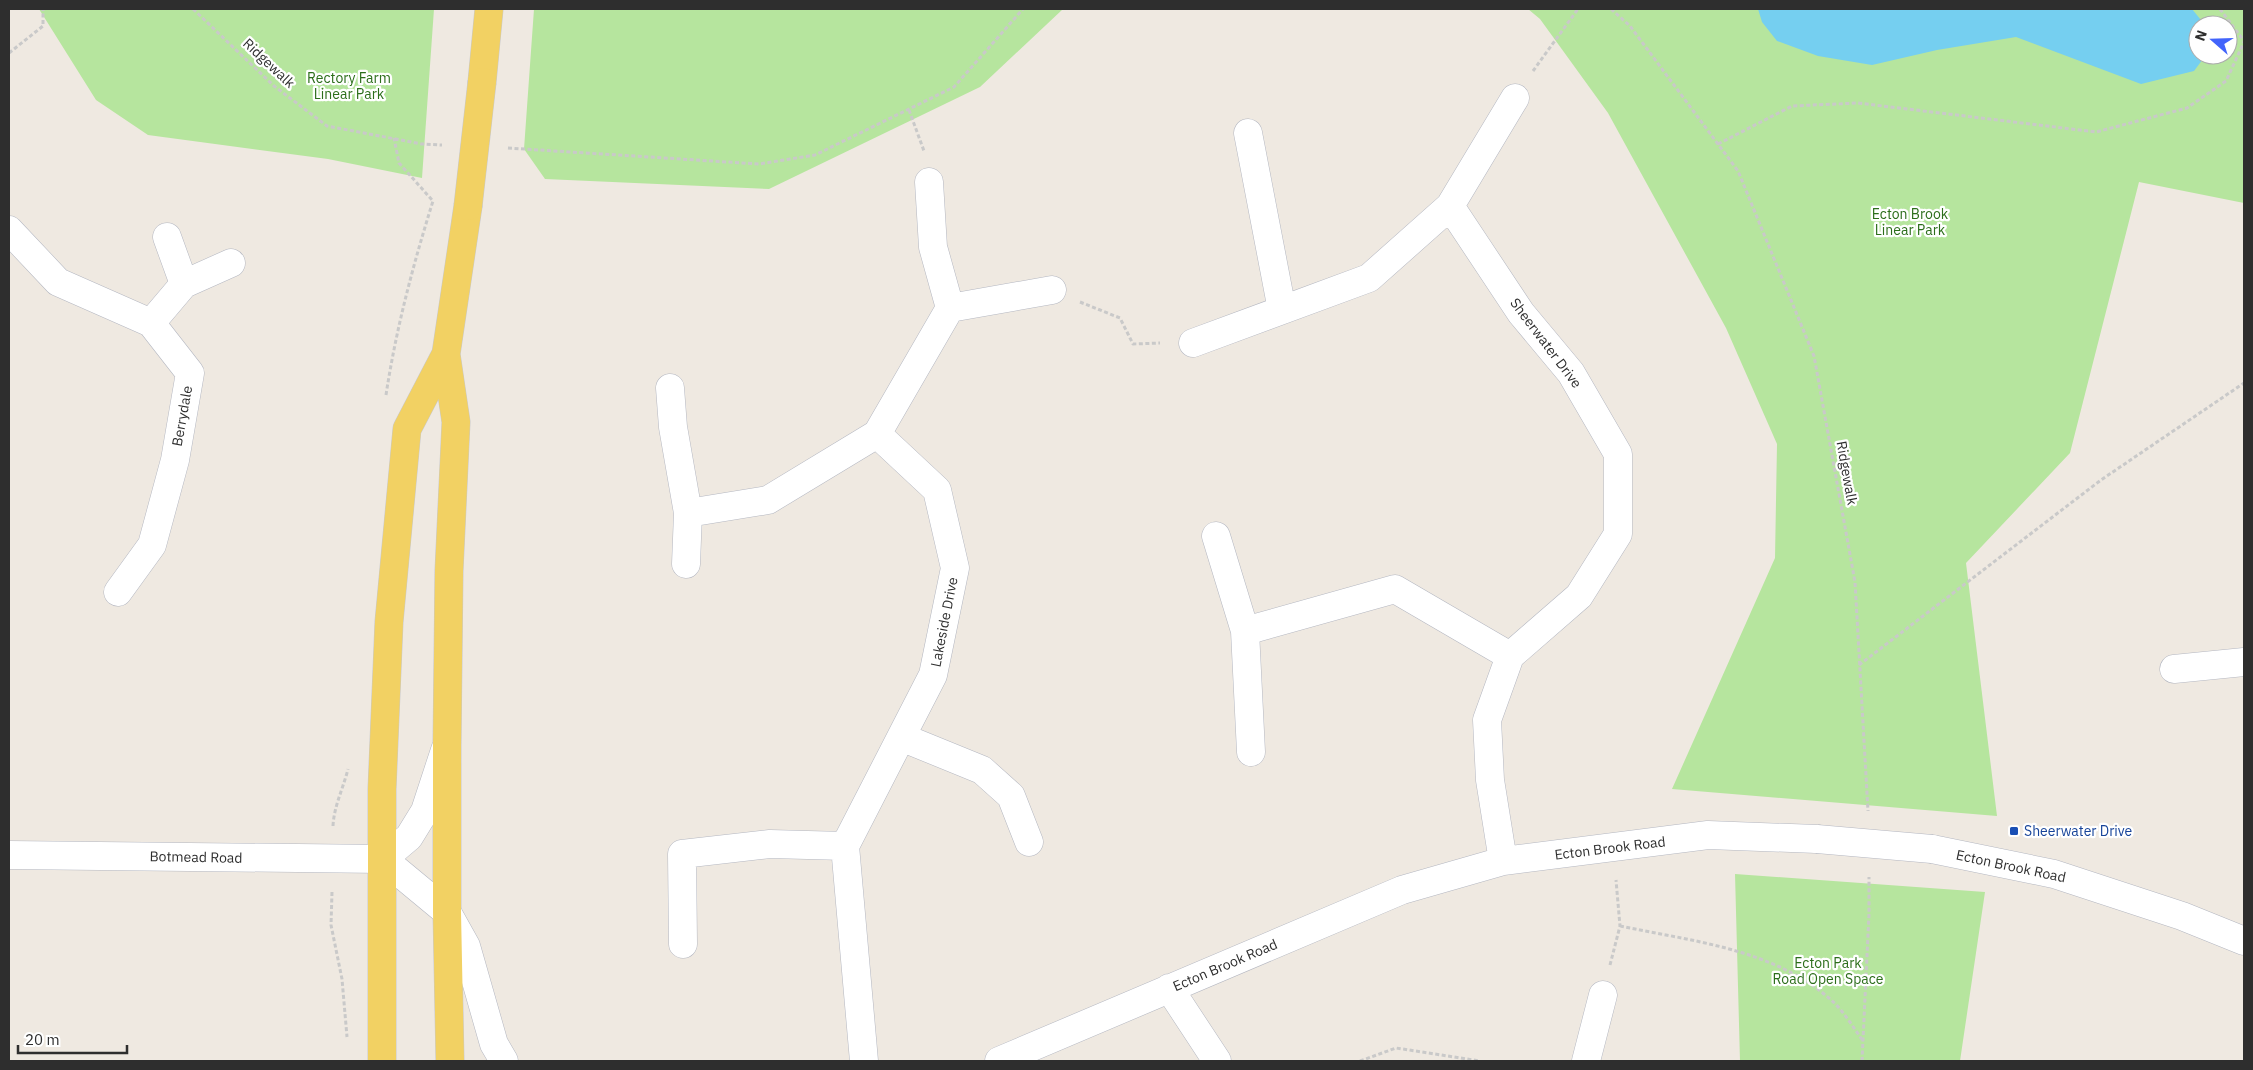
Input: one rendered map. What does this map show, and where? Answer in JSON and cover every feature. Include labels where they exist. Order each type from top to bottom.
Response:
[{"type":"main road","points":[[450,1061],[447,912],[447,745],[449,571],[456,422],[446,354],[468,206],[489,9]]},
{"type":"main road","points":[[382,1061],[382,789],[389,622],[408,429],[446,354]]},
{"type":"street","points":[[1193,342],[1369,278],[1450,206],[1514,98]]},
{"type":"street","points":[[1248,133],[1282,310]]},
{"type":"street","points":[[688,513],[768,500],[877,434],[950,308],[933,246],[929,182]]},
{"type":"street","name":"Sheerwater Drive","points":[[1450,206],[1521,313],[1571,373],[1618,454],[1618,534],[1578,596],[1510,656],[1487,720],[1490,780],[1503,861]]},
{"type":"street","name":"Berrydale","points":[[9,230],[58,282],[151,323],[190,373],[175,460],[152,545],[118,592]]},
{"type":"street","points":[[167,237],[184,284]]},
{"type":"street","points":[[151,323],[184,284],[230,263]]},
{"type":"street","points":[[950,308],[1052,290]]},
{"type":"street","points":[[670,388],[672,428],[688,513],[686,564]]},
{"type":"street","name":"Lakeside Drive","points":[[845,846],[933,675],[955,568],[937,490],[877,434]]},
{"type":"street","points":[[1216,536],[1244,631],[1251,752]]},
{"type":"street","points":[[1244,631],[1395,589],[1510,656]]},
{"type":"street","points":[[2174,669],[2239,665],[2244,662]]},
{"type":"street","points":[[901,737],[982,770],[1011,796],[1029,842]]},
{"type":"street","points":[[447,745],[425,811],[409,837],[383,859],[447,912],[466,946],[494,1044],[504,1061]]},
{"type":"street","name":"Ecton Brook Road","points":[[1000,1061],[1402,890],[1503,861],[1708,836],[1817,839],[1932,849],[2054,874],[2182,916],[2244,941]]},
{"type":"street","points":[[683,944],[682,854],[770,844],[845,846],[864,1061]]},
{"type":"street","name":"Botmead Road","points":[[9,855],[383,859]]},
{"type":"street","points":[[1169,988],[1217,1061]]},
{"type":"street","points":[[1586,1061],[1603,995]]},
{"type":"path","points":[[9,52],[43,26],[43,9]]},
{"type":"path","name":"Ridgewalk","points":[[193,9],[274,86],[327,126],[422,144]]},
{"type":"path","points":[[572,151],[759,164],[815,155],[954,87],[1022,9]]},
{"type":"path","points":[[1514,98],[1578,9]]},
{"type":"path","name":"Ridgewalk","points":[[1611,9],[1630,26],[1738,171],[1814,356],[1855,582],[1867,795]]},
{"type":"path","points":[[1718,144],[1792,106],[1858,103],[2096,132],[2188,108],[2226,81],[2244,42],[2220,9]]},
{"type":"path","points":[[908,110],[924,153],[929,182]]},
{"type":"path","points":[[394,138],[399,163],[433,201]]},
{"type":"path","points":[[1052,290],[1120,318],[1133,344],[1193,342]]},
{"type":"path","points":[[1859,665],[2101,480],[2244,383]]},
{"type":"path","points":[[1603,995],[1620,926],[1613,847]]},
{"type":"path","points":[[1862,1061],[1869,914]]},
{"type":"path","points":[[331,916],[342,978],[347,1038]]},
{"type":"path","points":[[1620,926],[1724,947],[1786,968],[1831,1000],[1863,1041]]},
{"type":"path","points":[[1360,1061],[1396,1048],[1480,1061]]},
{"type":"green space","name":"Rectory Farm Linear Park","points":[[39,9],[434,9],[422,178],[328,159],[148,135],[96,100]]},
{"type":"green space","points":[[534,9],[1063,9],[980,87],[769,189],[545,179],[524,149]]},
{"type":"green space","name":"Ecton Brook Linear Park","points":[[1528,9],[2244,9],[2244,203],[2139,182],[2070,453],[1966,563],[1997,816],[1672,789],[1775,558],[1777,444],[1726,328],[1608,113],[1540,19]]},
{"type":"green space","name":"Ecton Park Road Open Space","points":[[1735,874],[1985,892],[1960,1061],[1740,1061]]},
{"type":"water","points":[[1758,9],[2192,9],[2197,15],[2188,15],[2188,65],[2198,65],[2194,71],[2141,84],[2016,37],[1937,50],[1872,65],[1818,56],[1777,41],[1762,22]]},
{"type":"place","name":"Sheerwater Drive","points":[[2014,831]]}]
